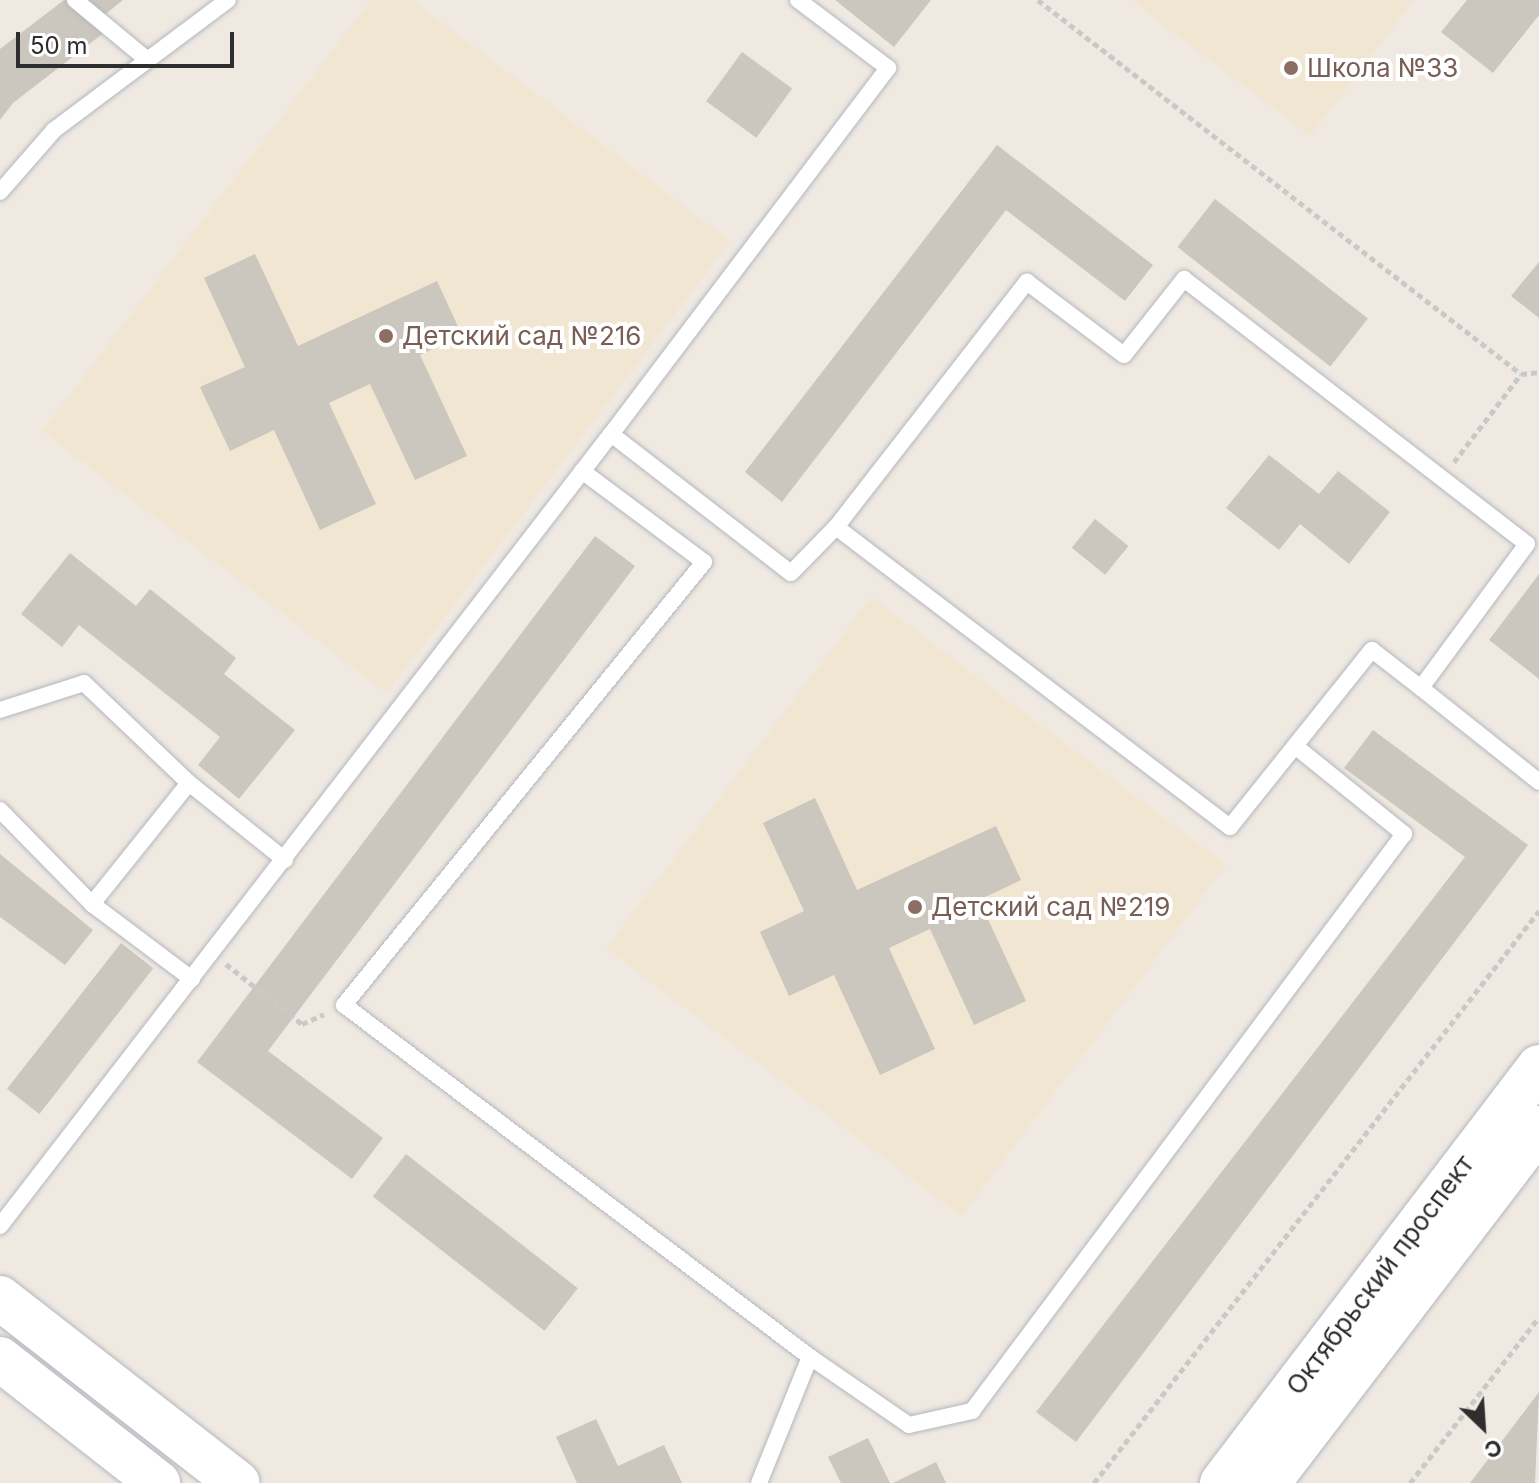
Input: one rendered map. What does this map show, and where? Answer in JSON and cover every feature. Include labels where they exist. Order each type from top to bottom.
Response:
[{"type":"main road","name":"Октябрьский проспект","points":[[1222,1483],[1539,1067]]},
{"type":"main road","name":"Октябрьский проспект","points":[[1268,1483],[1539,1128]]},
{"type":"main road","points":[[0,1298],[238,1483]]},
{"type":"main road","points":[[0,1359],[158,1483]]},
{"type":"lane","points":[[75,0],[145,58]]},
{"type":"lane","points":[[0,192],[54,130],[145,58],[228,0]]},
{"type":"lane","points":[[0,1226],[285,860],[888,68],[798,0]]},
{"type":"lane","points":[[611,434],[791,573],[836,527],[1027,282],[1124,355],[1184,279],[1527,544],[1421,688]]},
{"type":"lane","points":[[582,471],[704,562],[344,1005],[810,1357],[909,1425],[972,1411],[1404,834],[1295,746]]},
{"type":"lane","points":[[836,527],[1230,827],[1372,650],[1539,782]]},
{"type":"lane","points":[[0,710],[84,683],[189,783],[285,860]]},
{"type":"lane","points":[[92,904],[189,783]]},
{"type":"lane","points":[[0,810],[92,904],[192,979]]},
{"type":"lane","points":[[759,1483],[810,1357]]},
{"type":"path","points":[[1038,0],[1521,374],[1539,372]]},
{"type":"path","points":[[1442,478],[1521,374]]},
{"type":"path","points":[[1094,1483],[1539,911]]},
{"type":"path","points":[[213,953],[302,1024],[344,1005]]},
{"type":"path","points":[[1410,1483],[1539,1317]]},
{"type":"shaded area","name":"Детский сад №216","points":[[371,0],[412,0],[730,241],[387,693],[42,431]]},
{"type":"shaded area","name":"Школа №33","points":[[1131,0],[1414,0],[1310,136]]},
{"type":"shaded area","name":"Детский сад №219","points":[[871,597],[1226,865],[962,1216],[606,948]]},
{"type":"building","points":[[64,0],[123,0],[97,21],[105,32],[13,103],[0,120],[0,49]]},
{"type":"building","points":[[835,0],[931,0],[894,47]]},
{"type":"building","points":[[1467,0],[1539,0],[1539,15],[1493,73],[1441,32]]},
{"type":"building","points":[[742,52],[792,88],[756,138],[706,101]]},
{"type":"building","points":[[997,145],[1153,265],[1125,301],[1006,210],[782,502],[745,472]]},
{"type":"building","points":[[1215,199],[1368,318],[1330,367],[1177,247]]},
{"type":"building","points":[[255,254],[298,346],[437,281],[462,335],[420,355],[467,456],[415,480],[370,384],[329,403],[376,504],[320,530],[274,430],[230,451],[200,387],[245,367],[204,278]]},
{"type":"building","points":[[1539,262],[1539,318],[1511,296]]},
{"type":"building","points":[[1269,455],[1319,494],[1338,471],[1390,512],[1349,564],[1300,524],[1279,550],[1226,508]]},
{"type":"building","points":[[1095,519],[1128,546],[1105,575],[1072,548]]},
{"type":"building","points":[[595,536],[635,566],[268,1051],[383,1138],[352,1179],[197,1062]]},
{"type":"building","points":[[70,553],[136,606],[150,589],[236,658],[224,674],[295,730],[239,799],[198,765],[220,737],[79,625],[62,647],[21,614]]},
{"type":"building","points":[[1539,574],[1539,679],[1489,640]]},
{"type":"building","points":[[1373,730],[1528,845],[1076,1442],[1036,1412],[1465,857],[1344,768]]},
{"type":"building","points":[[815,798],[857,890],[996,826],[1021,880],[979,900],[1026,1001],[974,1025],[930,929],[889,948],[935,1049],[880,1075],[834,975],[789,996],[760,932],[804,911],[763,823]]},
{"type":"building","points":[[0,854],[93,930],[65,965],[0,917]]},
{"type":"building","points":[[121,943],[153,968],[39,1114],[7,1089]]},
{"type":"building","points":[[406,1154],[578,1288],[545,1331],[373,1197]]},
{"type":"building","points":[[1539,1392],[1535,1483],[1470,1483]]},
{"type":"building","points":[[596,1419],[618,1466],[664,1445],[682,1483],[577,1483],[556,1437]]},
{"type":"building","points":[[868,1438],[890,1483],[841,1483],[828,1457]]},
{"type":"building","points":[[936,1462],[946,1483],[893,1483]]},
{"type":"place","name":"Школа №33","points":[[1291,68]]},
{"type":"place","name":"Детский сад №216","points":[[386,336]]},
{"type":"place","name":"Детский сад №219","points":[[915,907]]}]
